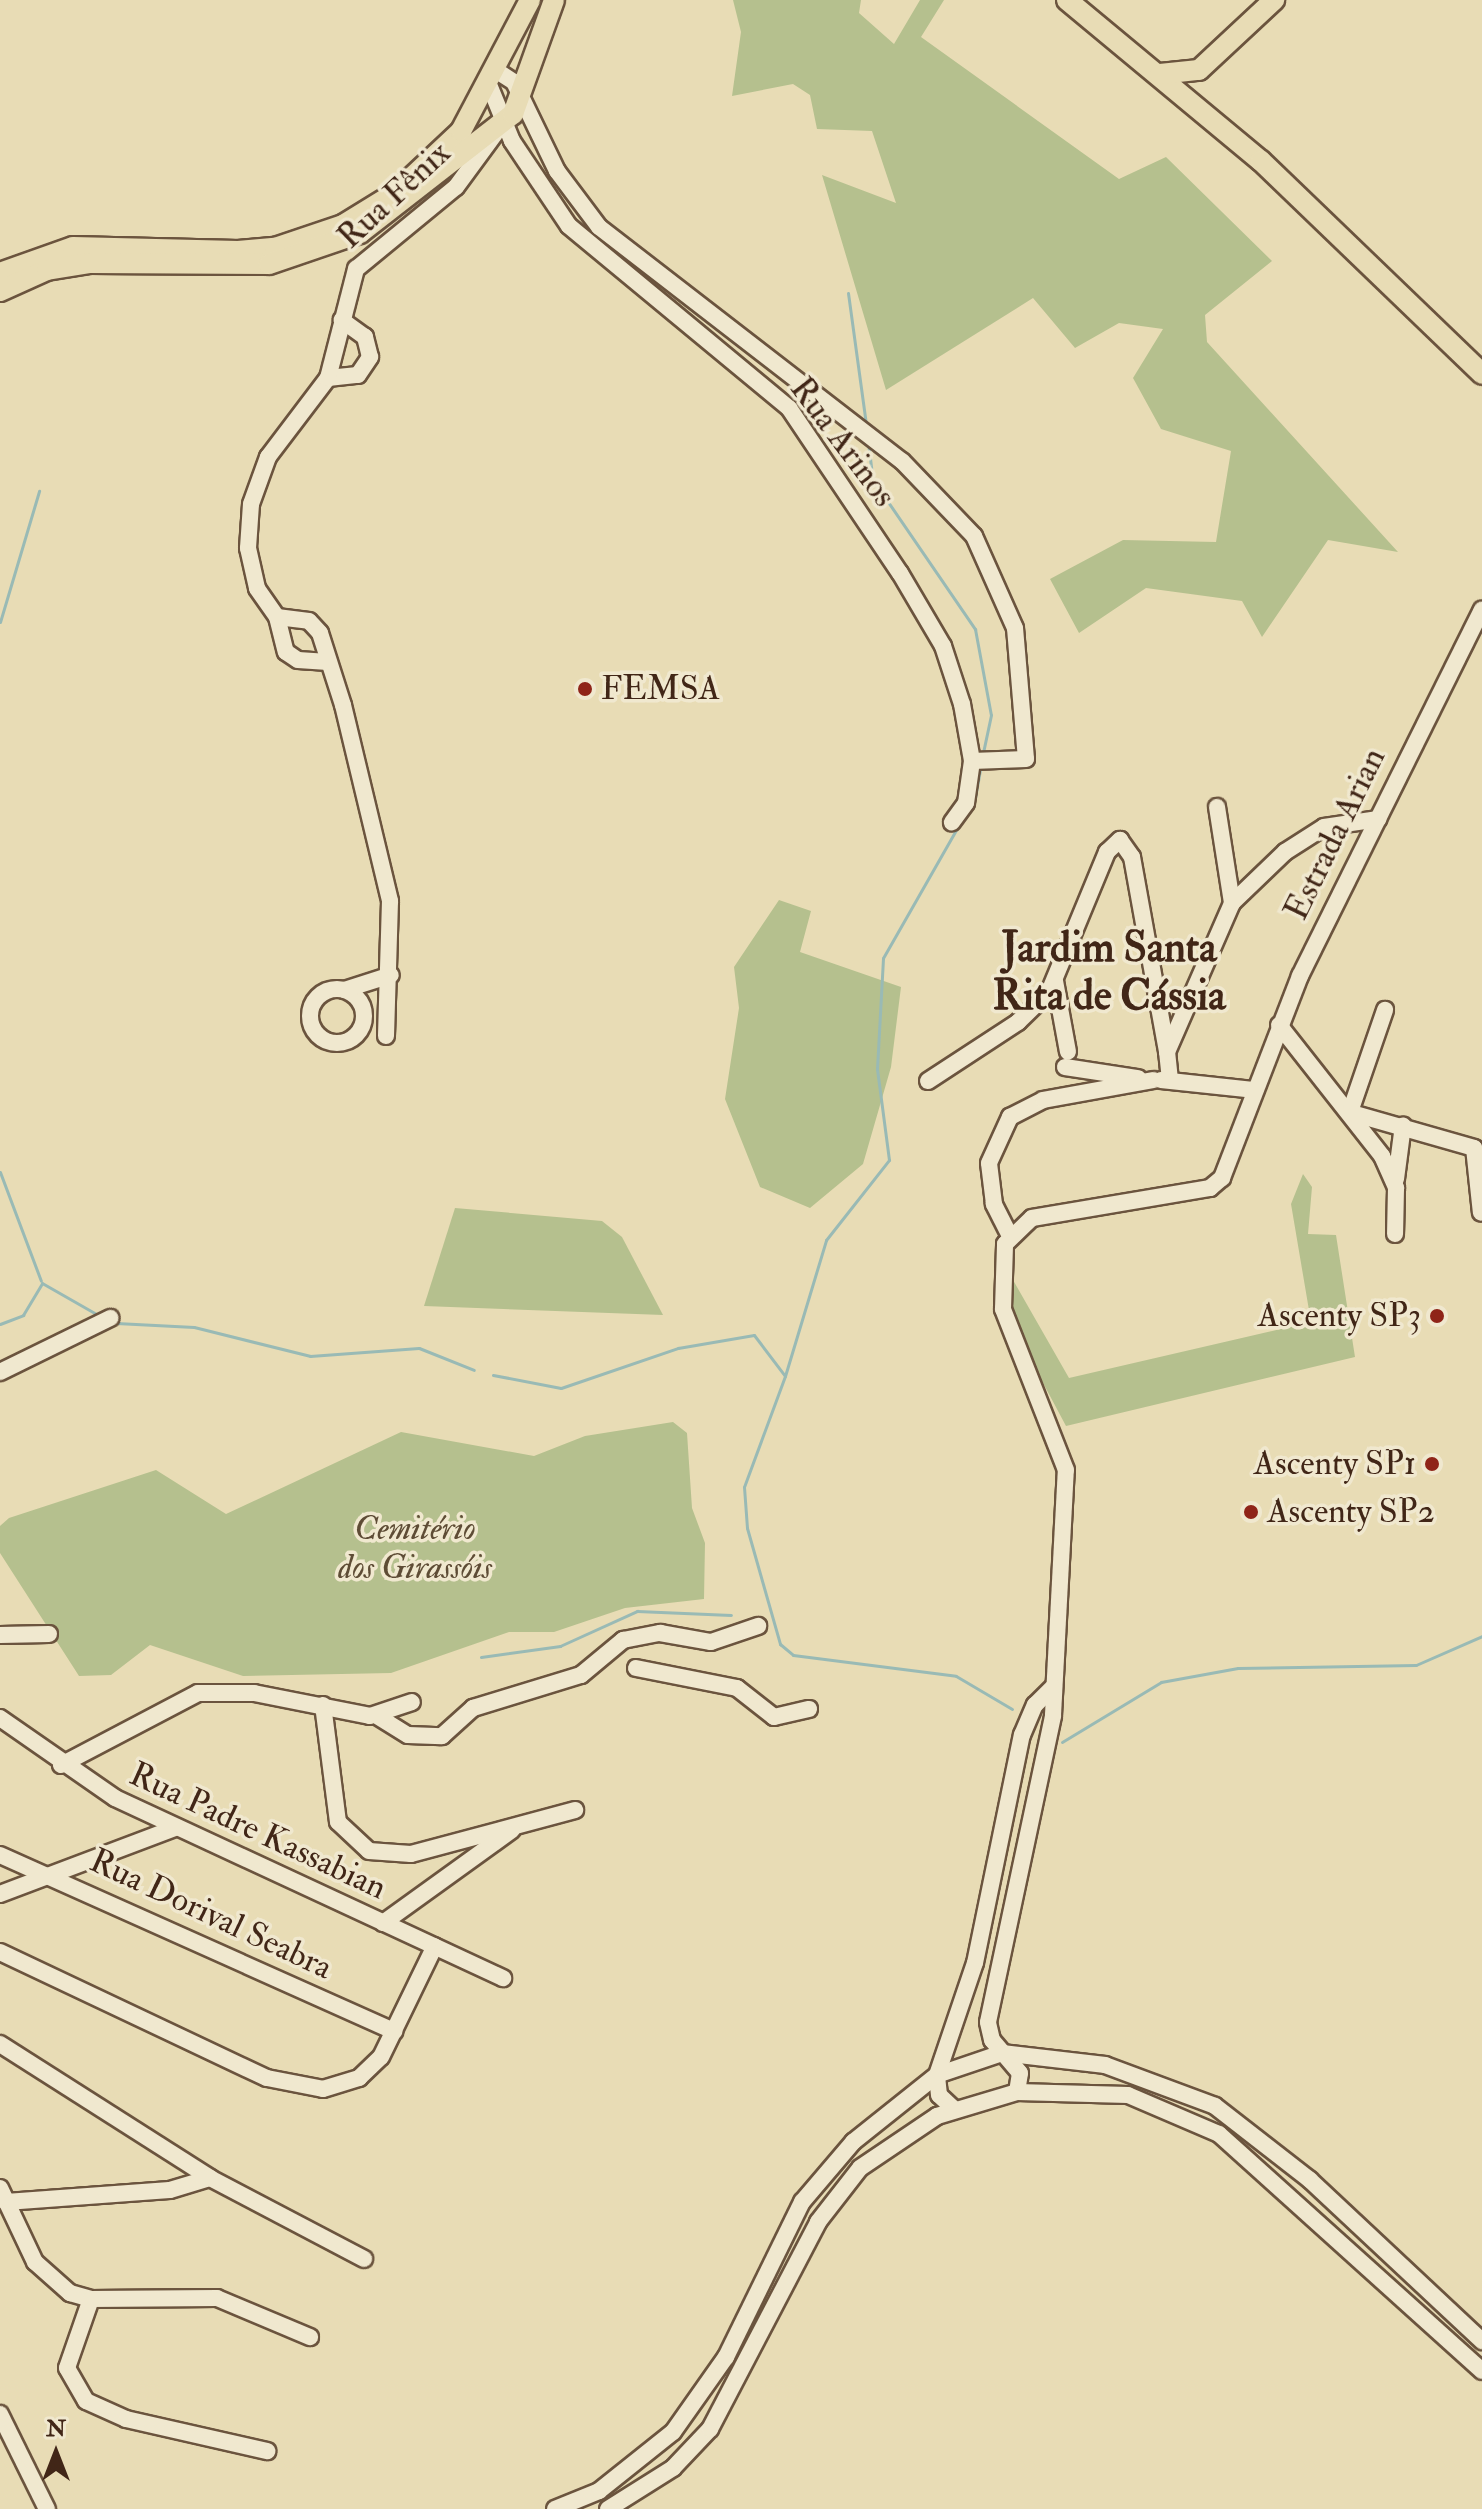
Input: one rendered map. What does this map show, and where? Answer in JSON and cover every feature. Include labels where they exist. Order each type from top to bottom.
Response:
[{"type":"main road","points":[[0,273],[73,247],[225,252],[311,238],[395,193],[429,165],[494,79],[530,0]]},
{"type":"main road","points":[[0,291],[47,270],[90,263],[221,268],[327,250],[408,200],[504,123],[522,96],[554,0]]},
{"type":"main road","points":[[1067,0],[1201,108],[1372,261],[1482,374]]},
{"type":"main road","points":[[1160,74],[1199,70],[1274,0]]},
{"type":"main road","points":[[1199,70],[1201,108]]},
{"type":"street","name":"Rua Arinos","points":[[494,79],[522,96],[557,171],[599,227],[902,461],[962,521],[989,562],[1015,628],[1026,759],[972,761]]},
{"type":"street","name":"Rua Arinos","points":[[494,79],[504,123],[547,197],[594,252],[760,383],[806,430],[943,646],[972,761],[966,803],[952,822]]},
{"type":"street","name":"Rua Fênix","points":[[328,662],[298,660],[286,652],[277,617],[252,570],[251,504],[268,457],[328,378],[356,269],[456,187],[504,123]]},
{"type":"street","points":[[328,378],[358,375],[370,357],[365,337],[342,320]]},
{"type":"street","name":"Estrada Arian","points":[[1009,1234],[1032,1218],[1210,1188],[1227,1169],[1279,1025],[1482,610]]},
{"type":"street","points":[[277,617],[309,621],[328,662],[387,880],[391,975],[386,1036]]},
{"type":"street","points":[[1217,807],[1232,903]]},
{"type":"street","points":[[1167,1052],[1232,903],[1285,852],[1324,827],[1378,819]]},
{"type":"street","points":[[928,1081],[1018,1022],[1055,981],[1111,845],[1125,842],[1132,857],[1170,1080]]},
{"type":"street","points":[[344,990],[391,975]]},
{"type":"street","points":[[1055,981],[1067,1060],[1153,1080]]},
{"type":"street","points":[[1353,1111],[1385,1010]]},
{"type":"street","points":[[1279,1025],[1353,1111],[1396,1188]]},
{"type":"street","points":[[1017,2092],[1020,2073],[1002,2053],[989,2031],[990,2011],[1048,1739],[1065,1456],[998,1294],[1009,1234],[994,1204],[989,1163],[1010,1117],[1043,1100],[1153,1080],[1255,1090]]},
{"type":"street","points":[[1353,1111],[1474,1148],[1481,1213]]},
{"type":"street","points":[[1395,1234],[1403,1125]]},
{"type":"street","points":[[0,1372],[110,1318]]},
{"type":"street","points":[[61,1765],[198,1693],[231,1690],[377,1716],[408,1735],[442,1736],[473,1708],[581,1675],[623,1640],[660,1633],[711,1642],[758,1626]]},
{"type":"street","points":[[0,1635],[49,1634]]},
{"type":"street","points":[[636,1668],[737,1688],[774,1717],[809,1709]]},
{"type":"street","points":[[953,2108],[939,2095],[937,2075],[975,1963],[1022,1735],[1053,1687]]},
{"type":"street","points":[[377,1716],[412,1702]]},
{"type":"street","points":[[323,1705],[338,1822],[352,1842],[397,1856],[575,1810]]},
{"type":"street","name":"Rua Padre Kassabian","points":[[0,1718],[61,1765],[177,1827],[503,1978]]},
{"type":"street","points":[[1022,1735],[1048,1739]]},
{"type":"street","points":[[383,1923],[519,1825]]},
{"type":"street","points":[[0,1894],[177,1827]]},
{"type":"street","name":"Rua Dorival Seabra","points":[[0,1855],[54,1875],[394,2031]]},
{"type":"street","points":[[0,1952],[305,2089],[359,2078],[394,2031],[435,1946]]},
{"type":"street","points":[[0,2044],[210,2178],[364,2259]]},
{"type":"street","points":[[555,2509],[599,2491],[673,2432],[721,2364],[815,2183],[937,2075],[1002,2053],[1071,2060],[1155,2079],[1238,2121],[1482,2341]]},
{"type":"street","points":[[1071,2060],[1071,2089]]},
{"type":"street","points":[[608,2509],[673,2468],[710,2429],[845,2184],[887,2146],[953,2108],[1017,2092],[1071,2089],[1128,2095],[1219,2134],[1482,2371]]},
{"type":"street","points":[[210,2178],[170,2190],[3,2195],[40,2269],[59,2287],[91,2299],[217,2298],[310,2337]]},
{"type":"street","points":[[91,2299],[67,2368],[86,2401],[126,2419],[267,2451]]},
{"type":"street","points":[[0,2414],[47,2509]]},
{"type":"green space","points":[[733,0],[861,0],[859,13],[894,44],[920,0],[944,0],[921,37],[1119,179],[1166,157],[1272,261],[1205,315],[1207,342],[1398,552],[1328,540],[1262,637],[1242,601],[1146,588],[1079,633],[1050,579],[1123,540],[1216,542],[1231,451],[1161,429],[1133,378],[1163,329],[1119,323],[1075,348],[1033,298],[886,390],[822,175],[896,203],[872,131],[817,129],[810,95],[793,84],[732,96],[741,32]]},
{"type":"green space","points":[[779,900],[811,911],[800,952],[901,987],[891,1067],[863,1164],[810,1208],[760,1187],[725,1099],[739,1008],[734,967]]},
{"type":"green space","points":[[1303,1174],[1312,1187],[1308,1234],[1336,1235],[1355,1357],[1066,1426],[1010,1321],[1009,1273],[1069,1378],[1311,1322],[1291,1204]]},
{"type":"green space","points":[[455,1208],[602,1221],[622,1237],[663,1315],[424,1306]]},
{"type":"green space","name":"Cemitério dos Girassóis","points":[[673,1422],[687,1433],[692,1508],[705,1543],[704,1599],[625,1608],[554,1632],[509,1632],[391,1673],[243,1676],[150,1645],[111,1675],[79,1676],[0,1553],[0,1526],[9,1518],[156,1470],[226,1514],[401,1432],[534,1456],[585,1436]]},
{"type":"waterway","points":[[848,293],[866,424]]},
{"type":"waterway","points":[[868,442],[873,480],[975,629],[991,715],[983,754]]},
{"type":"waterway","points":[[0,622],[39,491]]},
{"type":"waterway","points":[[975,798],[980,770]]},
{"type":"waterway","points":[[785,1376],[826,1240],[889,1160],[877,1069],[883,958],[959,825]]},
{"type":"waterway","points":[[0,1172],[41,1281]]},
{"type":"waterway","points":[[0,1324],[23,1315],[42,1283],[98,1315]]},
{"type":"waterway","points":[[116,1323],[194,1327],[310,1356],[419,1348],[474,1370]]},
{"type":"waterway","points":[[493,1375],[561,1388],[678,1348],[754,1335],[785,1376],[744,1487],[747,1528],[780,1644],[793,1655],[956,1676],[1012,1709]]},
{"type":"waterway","points":[[481,1657],[560,1646],[637,1611],[731,1615]]},
{"type":"waterway","points":[[1062,1742],[1161,1682],[1238,1668],[1416,1665],[1482,1636]]},
{"type":"place","name":"FEMSA","points":[[585,689]]},
{"type":"place","name":"Ascenty SP3","points":[[1437,1316]]},
{"type":"place","name":"Ascenty SP1","points":[[1432,1464]]},
{"type":"place","name":"Ascenty SP2","points":[[1251,1512]]},
{"type":"district","name":"Jardim Santa Rita de Cássia","points":[[1109,972]]}]
